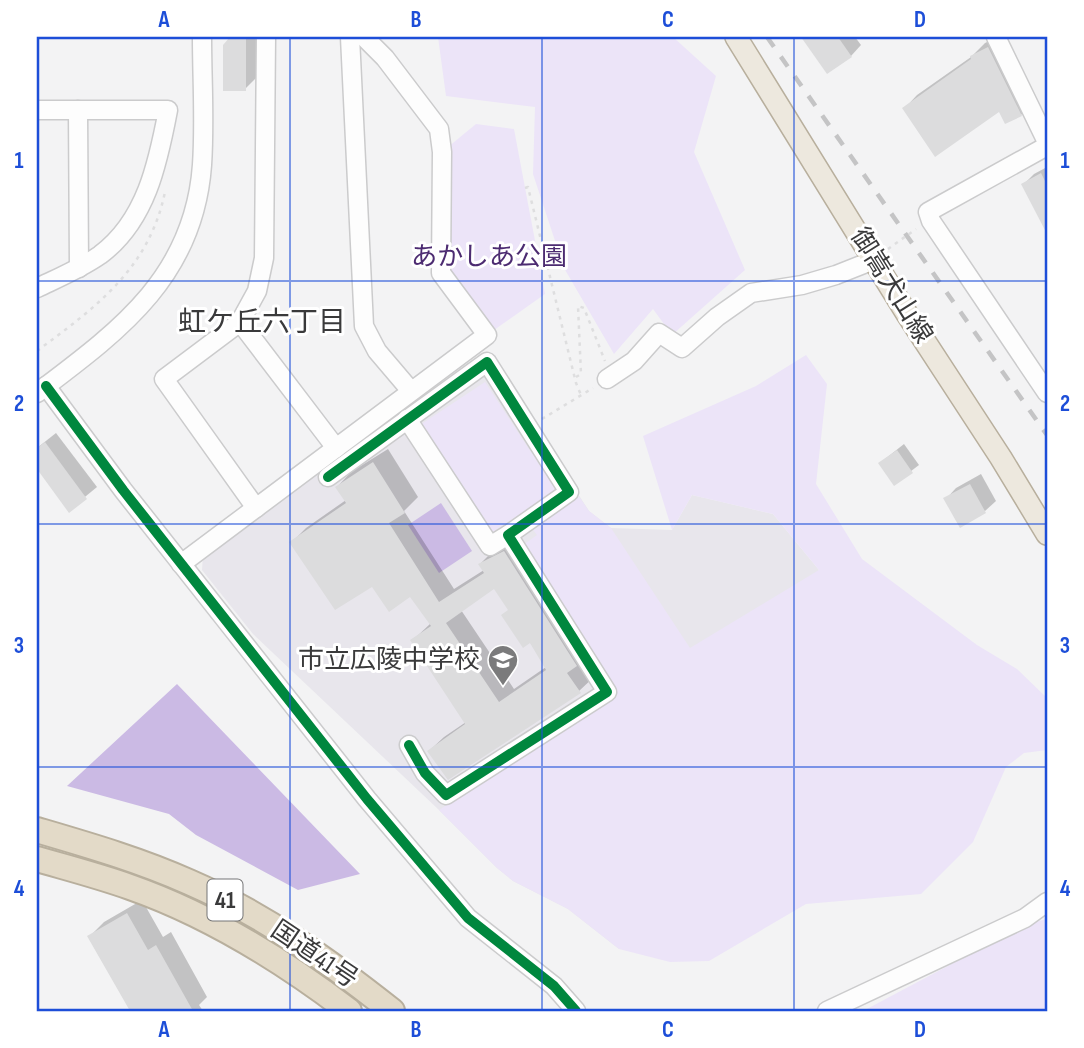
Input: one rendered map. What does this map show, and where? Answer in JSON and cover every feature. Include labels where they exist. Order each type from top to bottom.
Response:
[{"type":"highway","name":"国道41号","points":[[37,830],[95,847],[189,882],[267,923],[341,971],[392,1011]]},
{"type":"highway","name":"国道41号","points":[[37,859],[131,887],[192,913],[253,944],[310,981],[349,1011]]},
{"type":"main road","name":"御嵩犬山線","points":[[736,37],[874,260],[1002,458],[1047,534]]},
{"type":"street","points":[[202,37],[202,165],[190,223],[176,259],[140,308],[42,389],[320,743],[468,918],[554,986],[576,1011]]},
{"type":"street","points":[[256,508],[164,379],[240,322],[257,290],[264,258],[266,37]]},
{"type":"street","points":[[350,37],[364,326],[377,351],[411,391]]},
{"type":"street","points":[[181,564],[487,335],[441,273],[442,152],[439,129],[384,58],[364,37]]},
{"type":"street","points":[[996,37],[1047,144],[929,212],[931,221],[1047,393]]},
{"type":"street","points":[[37,110],[168,110],[153,178],[138,212],[101,254],[37,288]]},
{"type":"street","points":[[78,110],[79,268]]},
{"type":"street","points":[[609,378],[634,361],[659,333],[682,348],[717,317],[751,293],[802,285],[874,260]]},
{"type":"street","points":[[240,322],[336,447]]},
{"type":"street","points":[[328,477],[407,419],[487,362],[531,426],[569,492],[490,546],[407,419]]},
{"type":"street","points":[[409,745],[425,773],[446,795],[607,692],[508,535]]},
{"type":"street","points":[[827,1011],[1014,924],[1047,902]]},
{"type":"path","points":[[525,188],[528,187],[581,395]]},
{"type":"path","points":[[874,260],[906,235],[931,221]]},
{"type":"path","points":[[531,426],[609,378],[584,308],[578,306],[581,374],[575,377]]},
{"type":"shaded area","points":[[487,352],[589,511],[611,528],[672,530],[692,495],[773,514],[819,570],[619,949],[568,909],[513,881],[497,868],[253,634],[202,570],[203,556]]},
{"type":"shaded area","points":[[441,503],[472,551],[439,573],[408,525]]},
{"type":"shaded area","points":[[177,684],[360,874],[298,890],[196,835],[169,814],[67,786]]},
{"type":"green space","points":[[438,37],[673,37],[716,76],[694,152],[745,270],[672,335],[653,309],[614,354],[564,268],[533,174],[535,107],[446,96]]},
{"type":"green space","name":"あかしあ公園","points":[[476,124],[514,129],[545,294],[487,335],[441,273],[442,152]]},
{"type":"green space","points":[[806,355],[827,384],[816,484],[862,559],[977,645],[1017,669],[1047,698],[1047,750],[1024,753],[1006,767],[973,842],[921,894],[806,904],[709,961],[670,962],[619,949],[568,909],[513,881],[439,810],[617,695],[523,545],[537,535],[531,527],[578,495],[589,511],[611,528],[690,648],[819,570],[773,514],[692,495],[672,530],[643,436],[756,386]]},
{"type":"green space","points":[[485,382],[556,490],[491,533],[420,425]]},
{"type":"green space","points":[[1047,919],[1047,1011],[863,1011],[1027,924]]},
{"type":"building","points":[[230,37],[246,37],[246,91],[223,91],[223,45]]},
{"type":"building","points":[[801,37],[838,37],[852,57],[827,74]]},
{"type":"building","points":[[988,47],[1022,116],[1005,124],[999,112],[935,157],[902,108],[971,59],[970,56]]},
{"type":"building","points":[[1041,173],[1047,185],[1047,234],[1021,184]]},
{"type":"building","points":[[45,442],[87,499],[69,513],[37,469],[37,448]]},
{"type":"building","points":[[897,450],[913,473],[894,486],[878,463]]},
{"type":"building","points":[[373,462],[405,513],[389,523],[439,602],[484,573],[478,564],[504,551],[577,666],[567,673],[581,693],[448,780],[427,751],[465,724],[410,640],[431,626],[410,597],[389,612],[372,587],[335,610],[289,542],[346,503],[335,487]],"holes":[[[494,589],[508,610],[501,615],[523,648],[530,643],[546,670],[499,702],[446,623]]]},
{"type":"building","points":[[970,484],[986,513],[960,528],[943,498]]},
{"type":"building","points":[[127,913],[148,950],[156,945],[193,1011],[130,1011],[87,936]]},
{"type":"railway","points":[[767,37],[1047,435]]},
{"type":"cycle path","points":[[328,477],[487,362],[569,492],[508,535],[607,692],[446,795],[425,773],[409,745]]},
{"type":"cycle path","points":[[46,386],[123,490],[367,799],[468,918],[554,986],[576,1011]]},
{"type":"place","name":"市立広陵中学校","points":[[503,687]]},
{"type":"district","name":"虹ケ丘六丁目","points":[[262,322]]}]
